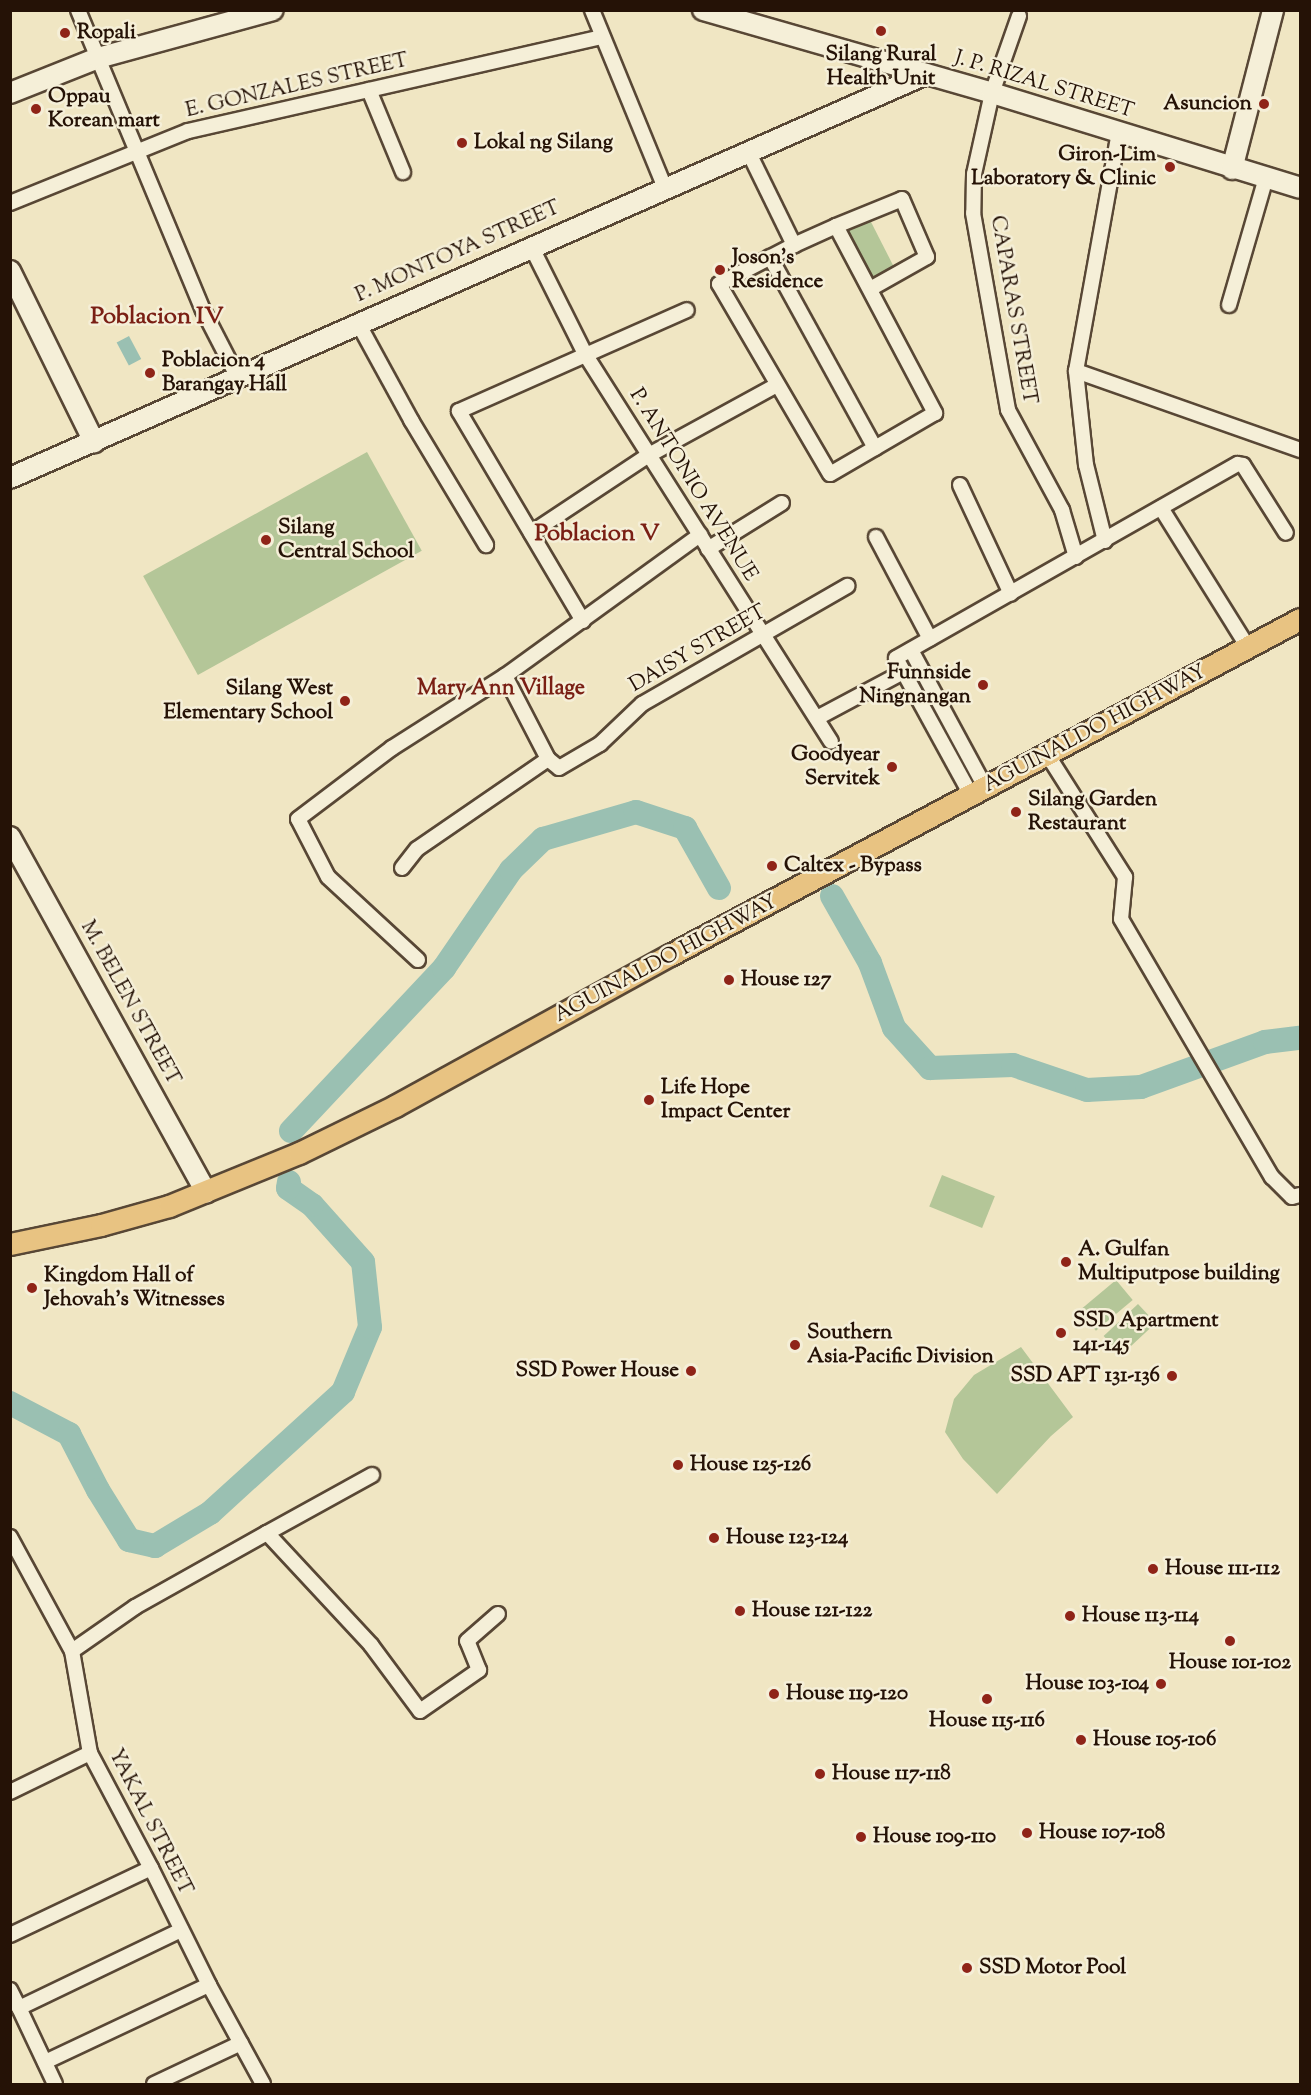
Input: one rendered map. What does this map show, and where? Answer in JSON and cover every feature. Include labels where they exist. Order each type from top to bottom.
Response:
[{"type":"main road","name":"AGUINALDO HIGHWAY","points":[[10,1244],[101,1225],[206,1192],[299,1153],[395,1106],[1300,619]]},
{"type":"street","points":[[78,10],[203,310],[237,376]]},
{"type":"street","points":[[10,93],[98,58],[273,10]]},
{"type":"street","points":[[592,10],[601,38],[665,188]]},
{"type":"street","name":"J. P. RIZAL STREET","points":[[703,10],[992,93],[1300,188]]},
{"type":"street","points":[[1232,168],[1273,10]]},
{"type":"street","name":"CAPARAS STREET","points":[[1019,16],[992,93],[974,174],[972,199],[1004,393],[1013,423],[1062,510],[1076,557]]},
{"type":"street","name":"E. GONZALES STREET","points":[[10,203],[188,131],[601,38]]},
{"type":"street","name":"P. MONTOYA STREET","points":[[10,478],[531,246],[926,74]]},
{"type":"street","points":[[369,90],[403,172]]},
{"type":"street","points":[[1105,541],[1086,465],[1076,370],[1119,133]]},
{"type":"street","points":[[748,151],[794,245]]},
{"type":"street","points":[[1228,305],[1266,178]]},
{"type":"street","points":[[836,226],[936,413],[830,474],[719,284],[770,256],[836,226],[902,199],[927,257],[870,289]]},
{"type":"street","name":"P. ANTONIO AVENUE","points":[[531,246],[585,354],[831,741]]},
{"type":"street","points":[[770,256],[875,448]]},
{"type":"street","points":[[10,271],[94,442]]},
{"type":"street","points":[[583,621],[459,411],[687,310]]},
{"type":"street","points":[[358,323],[411,420],[486,544]]},
{"type":"street","points":[[1076,370],[1300,450]]},
{"type":"street","points":[[531,533],[649,455],[777,385]]},
{"type":"street","points":[[978,791],[896,658],[1238,464],[1243,465],[1286,532]]},
{"type":"street","points":[[960,485],[1011,594]]},
{"type":"street","points":[[708,549],[782,503]]},
{"type":"street","points":[[1161,508],[1248,647]]},
{"type":"street","points":[[418,960],[328,877],[298,819],[392,748],[505,676],[700,535]]},
{"type":"street","points":[[876,537],[930,639]]},
{"type":"street","name":"DAISY STREET","points":[[548,759],[552,765],[559,768],[573,762],[600,744],[642,704],[847,586]]},
{"type":"street","points":[[911,650],[978,791]]},
{"type":"street","points":[[818,718],[903,672]]},
{"type":"street","points":[[402,868],[417,849],[548,759],[505,676]]},
{"type":"street","points":[[1047,754],[1125,877],[1121,919],[1272,1177],[1292,1197],[1300,1195]]},
{"type":"street","name":"M. BELEN STREET","points":[[10,837],[206,1192]]},
{"type":"street","points":[[72,1651],[135,1607],[372,1475]]},
{"type":"street","points":[[267,1533],[371,1645],[420,1711],[479,1670],[467,1641],[498,1614]]},
{"type":"street","name":"YAKAL STREET","points":[[10,1537],[72,1651],[90,1754],[263,2085]]},
{"type":"street","points":[[10,1792],[90,1754]]},
{"type":"street","points":[[10,1935],[151,1868]]},
{"type":"street","points":[[19,2008],[181,1929]]},
{"type":"street","points":[[45,2062],[209,1985]]},
{"type":"street","points":[[10,1990],[55,2085]]},
{"type":"street","points":[[154,2085],[241,2043]]},
{"type":"shaded area","points":[[870,220],[895,269],[873,280],[848,231]]},
{"type":"shaded area","points":[[129,336],[141,359],[129,366],[117,343]]},
{"type":"shaded area","points":[[367,452],[422,551],[198,675],[143,576]]},
{"type":"shaded area","points":[[942,1175],[995,1196],[982,1228],[929,1207]]},
{"type":"shaded area","points":[[1116,1280],[1133,1300],[1096,1331],[1079,1311]]},
{"type":"shaded area","points":[[1138,1304],[1156,1323],[1121,1355],[1104,1336]]},
{"type":"shaded area","points":[[1021,1347],[1073,1417],[1051,1436],[997,1494],[963,1459],[945,1432],[954,1399],[974,1375]]},
{"type":"waterway","points":[[291,1131],[444,968],[511,870],[543,839],[636,812],[685,828],[719,888]]},
{"type":"waterway","points":[[832,896],[870,963],[894,1028],[930,1068],[1013,1065],[1087,1090],[1141,1087],[1265,1042],[1300,1038]]},
{"type":"waterway","points":[[10,1403],[69,1434],[98,1490],[129,1540],[155,1546],[210,1513],[343,1392],[370,1327],[363,1262],[312,1205],[288,1188],[289,1182]]},
{"type":"place","name":"Silang Rural Health Unit","points":[[881,31]]},
{"type":"place","name":"Ropali","points":[[65,33]]},
{"type":"place","name":"Asuncion","points":[[1264,104]]},
{"type":"place","name":"Oppau Korean mart","points":[[36,109]]},
{"type":"place","name":"Lokal ng Silang","points":[[462,143]]},
{"type":"place","name":"Giron-Lim Laboratory & Clinic","points":[[1170,167]]},
{"type":"place","name":"Joson's Residence","points":[[720,270]]},
{"type":"place","name":"Poblacion 4 Barangay Hall","points":[[150,373]]},
{"type":"place","name":"Silang Central School","points":[[266,540]]},
{"type":"place","name":"Funnside Ningnangan","points":[[983,685]]},
{"type":"place","name":"Silang West Elementary School","points":[[345,701]]},
{"type":"place","name":"Goodyear Servitek","points":[[892,767]]},
{"type":"place","name":"Silang Garden Restaurant","points":[[1016,812]]},
{"type":"place","name":"Caltex - Bypass","points":[[772,866]]},
{"type":"place","name":"House 127","points":[[729,980]]},
{"type":"place","name":"Life Hope Impact Center","points":[[649,1100]]},
{"type":"place","name":"A. Gulfan Multiputpose building","points":[[1066,1262]]},
{"type":"place","name":"Kingdom Hall of Jehovah's Witnesses","points":[[32,1288]]},
{"type":"place","name":"SSD Apartment 141-145","points":[[1061,1333]]},
{"type":"place","name":"Southern Asia-Pacific Division","points":[[795,1345]]},
{"type":"place","name":"SSD Power House","points":[[691,1371]]},
{"type":"place","name":"SSD APT 131-136","points":[[1172,1376]]},
{"type":"place","name":"House 125-126","points":[[678,1465]]},
{"type":"place","name":"House 123-124","points":[[714,1538]]},
{"type":"place","name":"House 111-112","points":[[1153,1569]]},
{"type":"place","name":"House 121-122","points":[[740,1611]]},
{"type":"place","name":"House 113-114","points":[[1070,1616]]},
{"type":"place","name":"House 101-102","points":[[1230,1641]]},
{"type":"place","name":"House 103-104","points":[[1161,1684]]},
{"type":"place","name":"House 119-120","points":[[774,1694]]},
{"type":"place","name":"House 115-116","points":[[987,1699]]},
{"type":"place","name":"House 105-106","points":[[1081,1740]]},
{"type":"place","name":"House 117-118","points":[[820,1774]]},
{"type":"place","name":"House 107-108","points":[[1027,1833]]},
{"type":"place","name":"House 109-110","points":[[861,1837]]},
{"type":"place","name":"SSD Motor Pool","points":[[967,1968]]},
{"type":"district","name":"Poblacion IV","points":[[157,318]]},
{"type":"district","name":"Poblacion V","points":[[597,535]]},
{"type":"district","name":"Mary Ann Village","points":[[501,690]]}]
